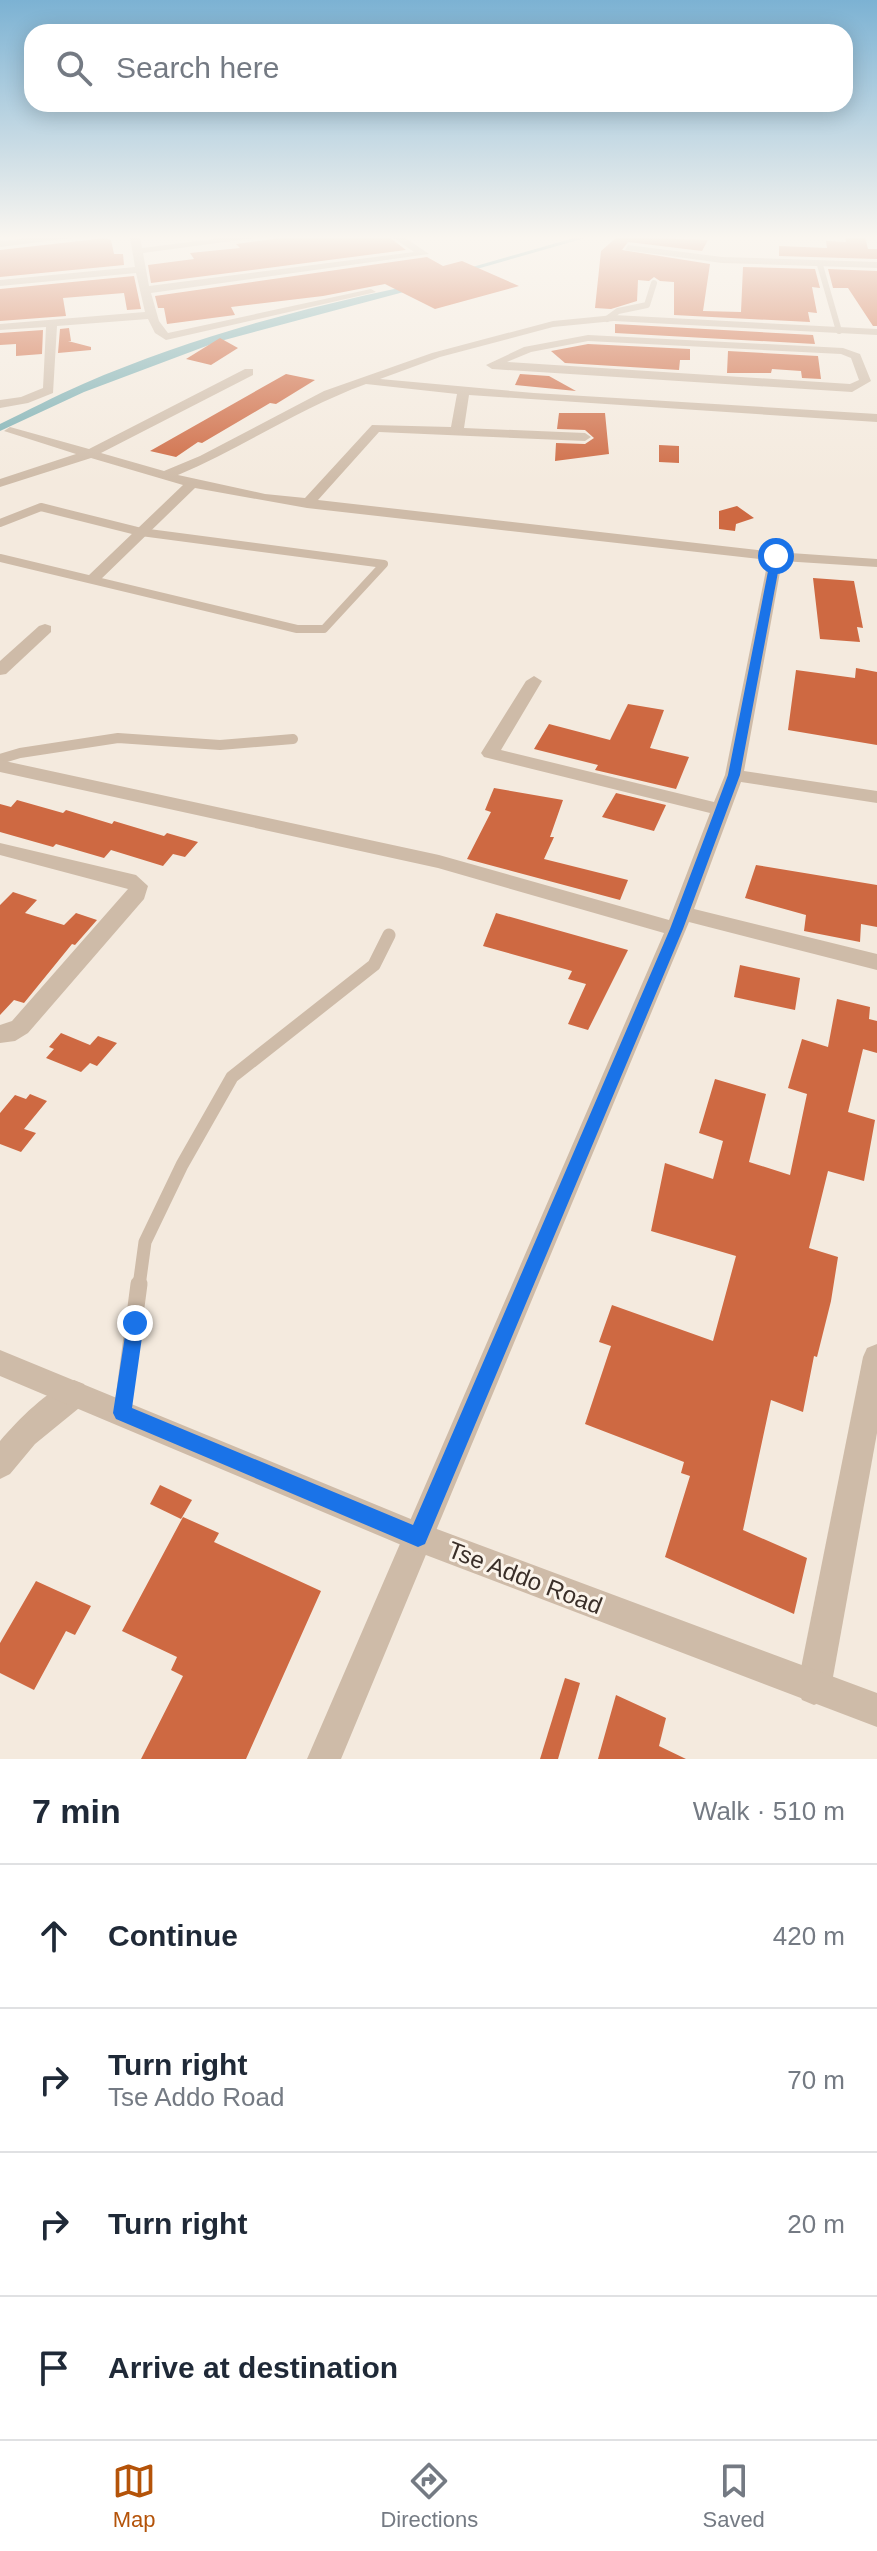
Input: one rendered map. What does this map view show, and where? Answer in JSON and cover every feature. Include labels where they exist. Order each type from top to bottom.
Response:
[{"type":"street","points":[[0,327],[93,319]]},
{"type":"street","points":[[153,319],[160,334],[171,337],[251,319]]},
{"type":"street","points":[[163,476],[205,459],[328,394],[436,355],[553,324],[606,319]]},
{"type":"street","points":[[609,319],[877,332]]},
{"type":"street","points":[[0,404],[24,400],[49,390],[52,322]]},
{"type":"street","points":[[588,338],[851,353],[856,356],[865,381],[852,388],[714,370],[492,365],[528,349],[588,338]]},
{"type":"street","points":[[703,409],[714,370],[715,346]]},
{"type":"street","points":[[0,483],[90,454],[131,430],[249,372]]},
{"type":"street","points":[[364,381],[703,409],[877,418]]},
{"type":"street","points":[[457,432],[464,391]]},
{"type":"street","points":[[307,504],[376,428],[585,437]]},
{"type":"street","points":[[10,431],[163,476],[307,504],[776,556],[877,563]]},
{"type":"street","points":[[93,579],[192,483]]},
{"type":"street","points":[[324,1759],[679,921],[721,810],[734,775],[776,556]]},
{"type":"street","points":[[0,670],[45,629]]},
{"type":"street","points":[[534,681],[490,753],[721,810]]},
{"type":"street","points":[[0,766],[439,862],[679,921],[877,962]]},
{"type":"street","points":[[734,775],[877,797]]},
{"type":"street","points":[[0,849],[129,880],[138,886],[137,894],[20,1027],[7,1035],[0,1034]]},
{"type":"street","points":[[814,1688],[877,1357]]},
{"type":"street","name":"Tse Addo Road","points":[[0,1363],[418,1537],[877,1710]]},
{"type":"street","points":[[0,1464],[25,1434],[74,1394]]},
{"type":"lane","points":[[836,319],[839,331]]},
{"type":"lane","points":[[0,523],[41,507],[141,532],[384,564],[324,629],[297,629],[0,558]]},
{"type":"lane","points":[[0,759],[20,753],[118,738],[220,745],[293,739]]},
{"type":"lane","points":[[122,1413],[145,1242],[182,1165],[232,1077],[374,965],[389,935]]},
{"type":"water","points":[[270,319],[303,319],[217,342],[84,392],[0,431],[0,424],[62,393],[129,365]]},
{"type":"building","points":[[166,319],[204,319],[167,324]]},
{"type":"building","points":[[753,319],[809,319],[810,322]]},
{"type":"building","points":[[868,319],[877,319],[877,326],[873,326]]},
{"type":"building","points":[[615,324],[813,335],[815,344],[615,333]]},
{"type":"building","points":[[69,328],[71,341],[68,341],[91,347],[91,350],[58,353],[60,329]]},
{"type":"building","points":[[43,330],[42,354],[16,356],[16,344],[0,345],[0,333]]},
{"type":"building","points":[[220,338],[238,348],[211,365],[186,359]]},
{"type":"building","points":[[588,344],[690,349],[690,360],[680,360],[679,370],[565,363],[551,351]]},
{"type":"building","points":[[728,351],[818,356],[821,379],[802,378],[801,371],[772,369],[771,373],[727,373]]},
{"type":"building","points":[[286,374],[315,380],[276,404],[270,403],[202,443],[198,442],[176,457],[150,451]]},
{"type":"building","points":[[520,374],[549,376],[576,391],[515,385]]},
{"type":"building","points":[[559,413],[605,413],[609,454],[555,461],[556,443],[585,444],[594,438],[585,430],[557,429]]},
{"type":"building","points":[[659,445],[679,446],[679,463],[659,462]]},
{"type":"building","points":[[737,506],[754,518],[736,524],[735,531],[719,529],[719,511]]},
{"type":"building","points":[[813,578],[854,581],[863,628],[857,627],[860,642],[820,639]]},
{"type":"building","points":[[856,668],[877,672],[877,745],[788,730],[796,670],[855,678]]},
{"type":"building","points":[[628,704],[664,710],[650,748],[689,757],[676,789],[595,770],[598,765],[534,749],[549,724],[610,740]]},
{"type":"building","points":[[494,788],[563,800],[550,837],[554,837],[544,859],[628,880],[620,900],[467,859],[491,812],[485,810]]},
{"type":"building","points":[[616,793],[666,805],[654,831],[602,817]]},
{"type":"building","points":[[17,800],[198,842],[185,857],[173,854],[163,866],[111,850],[104,858],[56,844],[53,847],[0,832],[0,804],[11,807]]},
{"type":"building","points":[[756,865],[877,885],[877,927],[861,924],[860,942],[804,931],[806,915],[745,898]]},
{"type":"building","points":[[13,892],[37,900],[25,913],[64,925],[76,913],[97,920],[75,945],[72,944],[24,1003],[14,1000],[0,1015],[0,905]]},
{"type":"building","points":[[496,913],[628,950],[588,1030],[568,1024],[586,984],[568,979],[572,971],[483,946]]},
{"type":"building","points":[[740,965],[800,978],[795,1010],[734,997]]},
{"type":"building","points":[[837,999],[870,1007],[869,1019],[877,1021],[877,1053],[863,1049],[848,1112],[875,1120],[864,1181],[828,1171],[809,1248],[838,1257],[831,1301],[817,1357],[814,1356],[803,1412],[771,1400],[743,1530],[807,1558],[794,1614],[665,1557],[690,1476],[681,1473],[684,1462],[585,1424],[611,1346],[599,1342],[612,1305],[713,1341],[736,1256],[651,1231],[665,1163],[713,1179],[723,1141],[699,1133],[715,1079],[766,1094],[749,1162],[790,1175],[807,1094],[788,1088],[802,1039],[828,1047]]},
{"type":"building","points":[[61,1033],[90,1045],[98,1036],[117,1043],[97,1066],[90,1063],[81,1072],[46,1058],[54,1049],[49,1047]]},
{"type":"building","points":[[30,1094],[47,1101],[24,1129],[36,1133],[21,1152],[0,1144],[0,1113],[15,1095],[26,1099]]},
{"type":"building","points":[[160,1485],[192,1500],[181,1519],[150,1504]]},
{"type":"building","points":[[183,1517],[219,1533],[214,1542],[321,1591],[246,1759],[141,1759],[183,1676],[171,1670],[177,1657],[122,1631]]},
{"type":"building","points":[[36,1581],[91,1606],[75,1635],[66,1631],[34,1690],[0,1673],[0,1643]]},
{"type":"building","points":[[565,1678],[580,1683],[558,1759],[540,1759]]},
{"type":"building","points":[[616,1695],[666,1718],[659,1746],[686,1759],[598,1759]]},
{"type":"route","points":[[135,1323],[122,1413],[418,1537],[676,929],[734,775],[776,556]]}]
